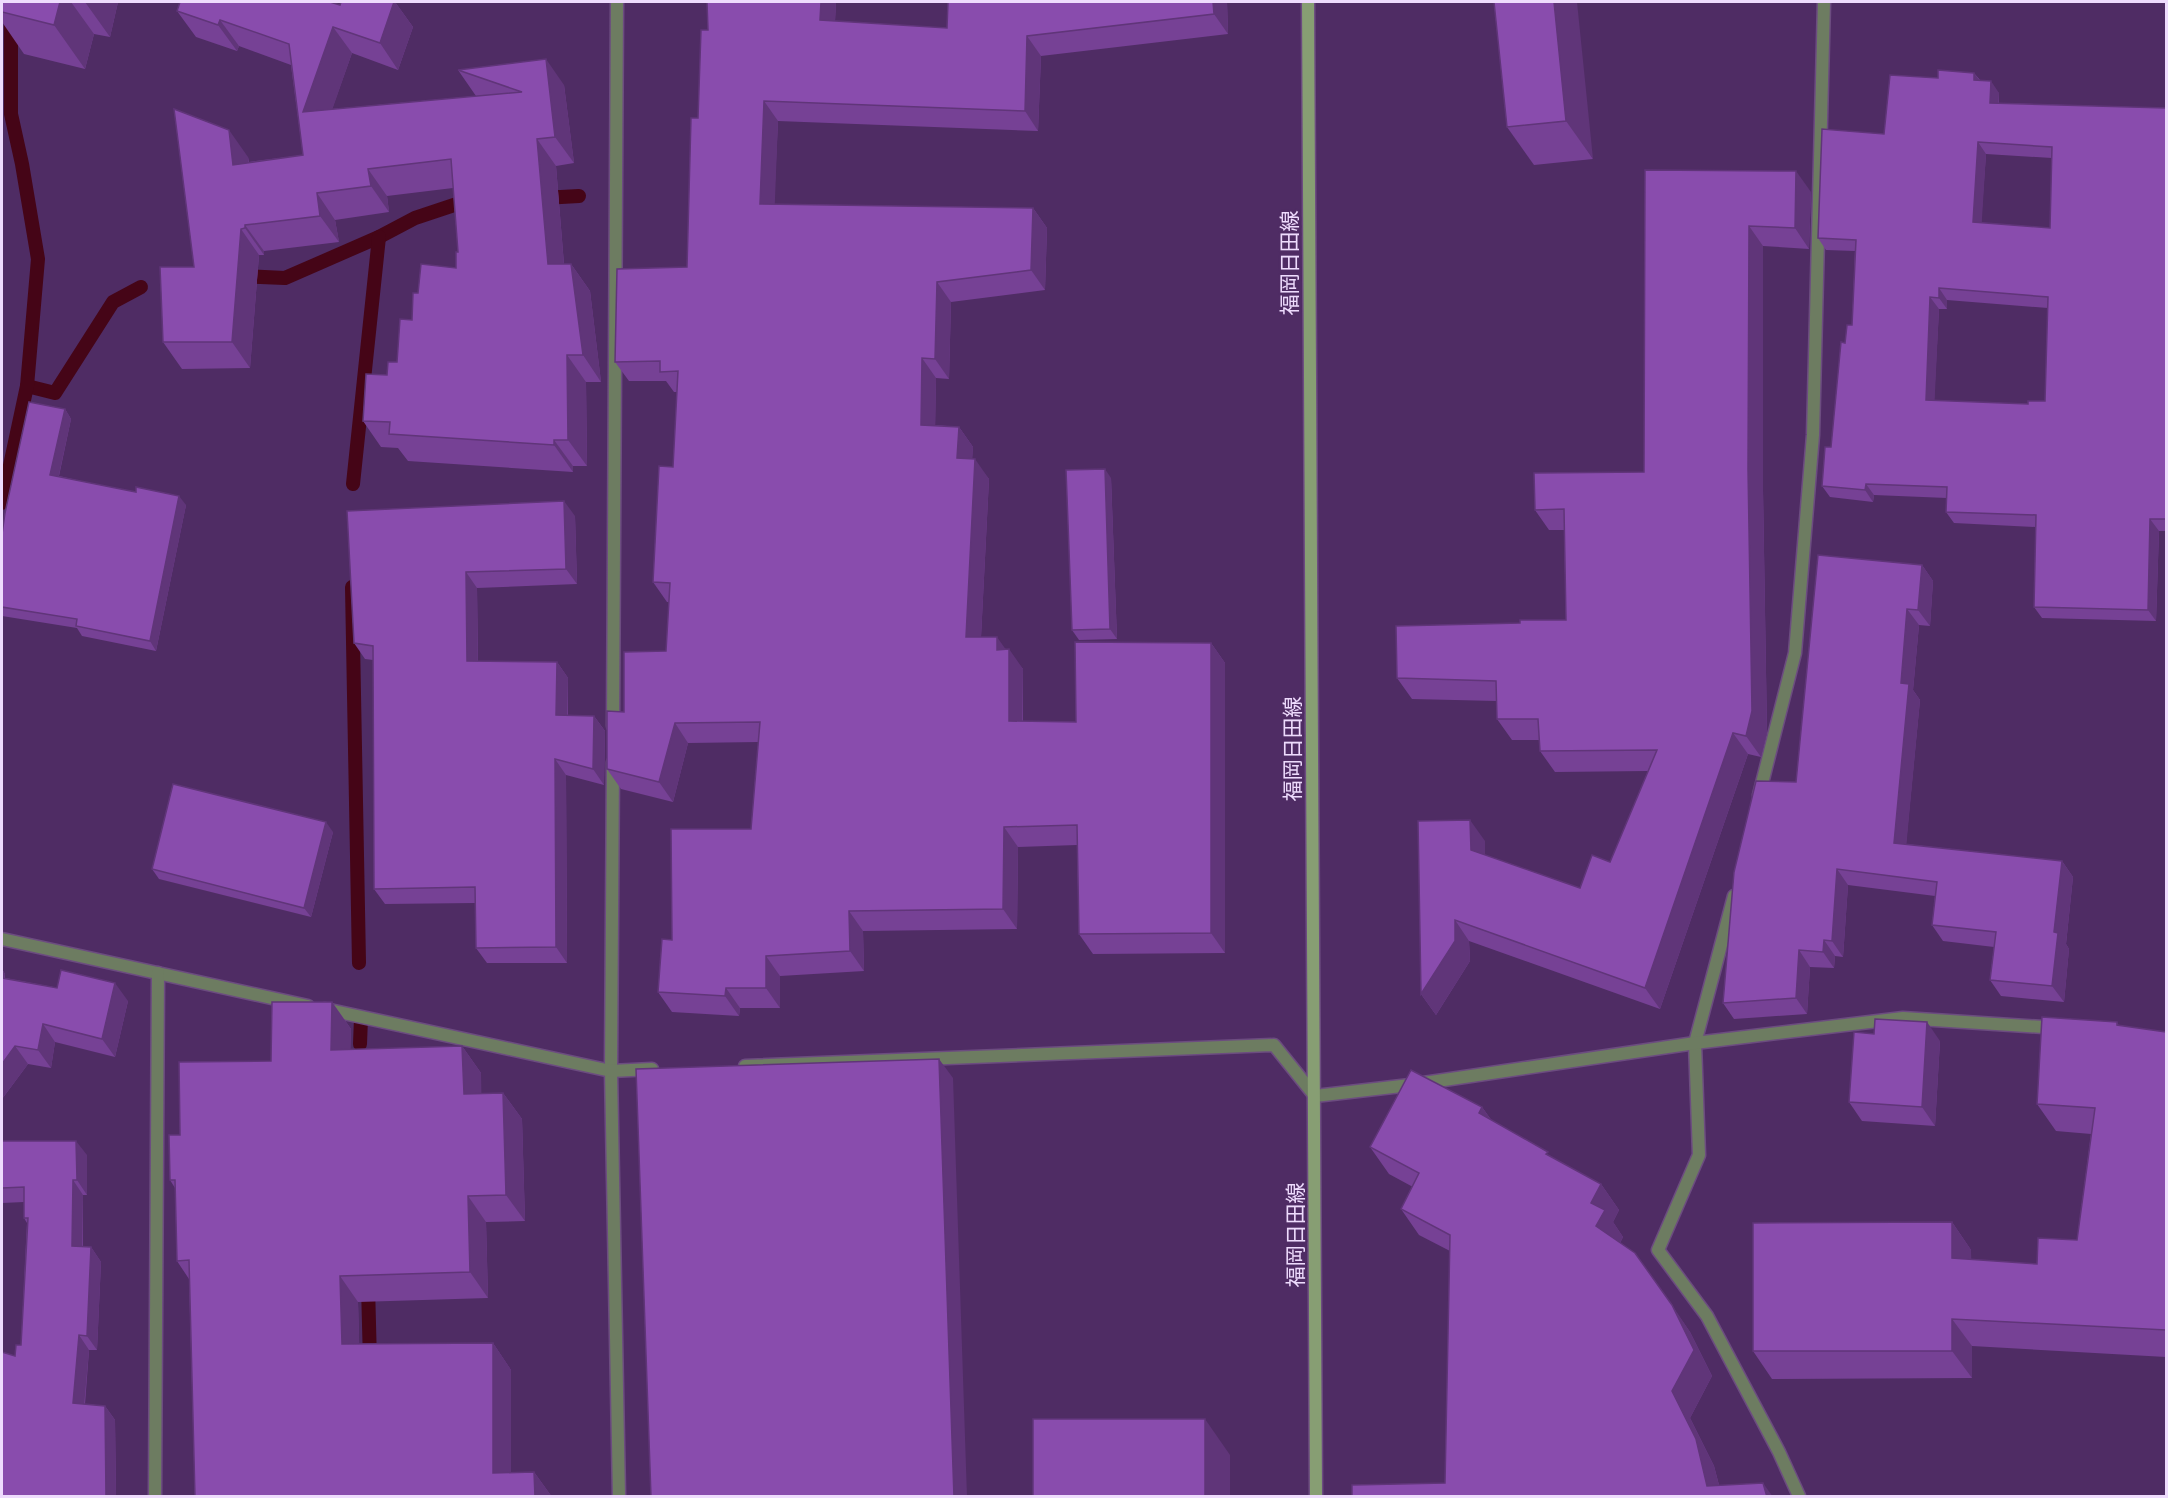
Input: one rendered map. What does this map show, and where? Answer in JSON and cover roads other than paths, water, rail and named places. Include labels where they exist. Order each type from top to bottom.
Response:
[{"type":"main road","name":"福岡日田線","points":[[1308,2],[1316,1497]]},
{"type":"street","points":[[617,2],[611,1071],[619,1497]]},
{"type":"street","points":[[1756,810],[1795,653],[1813,435],[1824,2]]},
{"type":"street","points":[[1736,889],[1695,1043],[1699,1155],[1658,1250],[1707,1316],[1779,1452],[1799,1497]]},
{"type":"street","points":[[2,939],[611,1071],[670,1068]]},
{"type":"street","points":[[155,1497],[158,973]]},
{"type":"street","points":[[730,1066],[1274,1045],[1315,1096],[1410,1086],[1695,1043],[1903,1018],[2075,1029]]},
{"type":"waterway","points":[[2,503],[27,386],[38,259],[11,114],[11,2]]},
{"type":"waterway","points":[[543,198],[579,196]]},
{"type":"waterway","points":[[240,276],[285,278],[379,237],[415,218],[463,202],[472,202]]},
{"type":"waterway","points":[[353,484],[379,237]]},
{"type":"waterway","points":[[27,386],[55,393],[113,302],[141,287]]},
{"type":"waterway","points":[[352,587],[359,963]]},
{"type":"waterway","points":[[360,1044],[361,1018]]},
{"type":"waterway","points":[[368,1286],[370,1362]]}]
